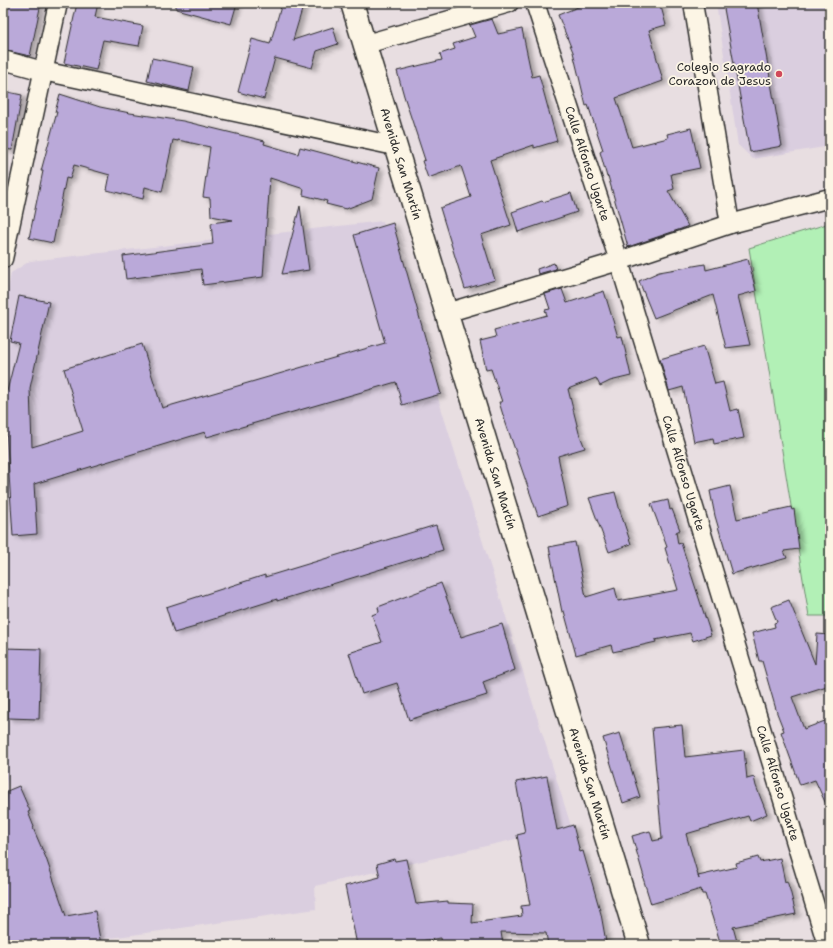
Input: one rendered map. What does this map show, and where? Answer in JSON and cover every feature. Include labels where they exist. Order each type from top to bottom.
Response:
[{"type":"main road","name":"Avenida San Martín","points":[[352,3],[366,44],[395,146],[639,945]]},
{"type":"street","points":[[3,259],[58,3]]},
{"type":"street","points":[[366,44],[509,3]]},
{"type":"street","name":"Calle Alfonso Ugarte","points":[[535,3],[619,261],[827,945]]},
{"type":"street","points":[[693,3],[730,224]]},
{"type":"street","points":[[3,60],[44,71],[395,146]]},
{"type":"street","points":[[446,313],[619,261],[730,224],[830,198]]},
{"type":"shaded area","name":"Colegio Sagrado Corazon de Jesus","points":[[716,3],[830,3],[830,146],[753,159],[738,145]]},
{"type":"shaded area","points":[[383,221],[571,826],[315,886],[316,909],[61,945],[3,769],[3,320],[11,273],[30,261]]},
{"type":"green space","points":[[830,223],[830,616],[809,616],[749,248]]},
{"type":"building","points":[[8,3],[41,3],[30,56],[3,50],[3,31]]},
{"type":"building","points":[[77,3],[98,3],[95,17],[143,26],[139,46],[103,40],[96,70],[64,63]]},
{"type":"building","points":[[176,3],[237,3],[231,24],[176,9]]},
{"type":"building","points":[[282,3],[304,3],[293,40],[333,27],[338,44],[317,51],[312,68],[275,58],[264,99],[238,92],[252,39],[270,44]]},
{"type":"building","points":[[588,3],[660,3],[666,25],[649,30],[663,81],[616,98],[632,147],[668,138],[667,134],[691,128],[700,168],[671,174],[674,189],[668,191],[688,226],[628,247],[600,152],[603,150],[588,105],[586,106],[573,52],[558,15]]},
{"type":"building","points":[[723,3],[757,3],[782,146],[750,152]]},
{"type":"building","points":[[492,19],[498,34],[522,29],[532,77],[539,75],[557,141],[534,148],[534,145],[490,160],[511,225],[481,235],[495,280],[465,289],[440,208],[471,197],[461,166],[428,178],[422,161],[425,160],[397,71],[442,60],[440,54],[455,49],[453,44],[475,37],[470,25]]},
{"type":"building","points":[[152,58],[194,67],[189,91],[147,81]]},
{"type":"building","points":[[3,91],[22,95],[12,150],[3,149]]},
{"type":"building","points":[[60,94],[100,107],[183,121],[265,141],[264,144],[298,154],[300,147],[379,168],[372,199],[346,209],[326,204],[327,201],[303,195],[304,189],[270,178],[263,277],[203,285],[201,269],[126,279],[123,256],[213,244],[211,223],[233,220],[211,216],[210,198],[203,197],[210,147],[173,140],[162,192],[145,187],[143,199],[107,190],[110,175],[74,165],[70,179],[66,178],[53,243],[29,238],[43,171],[41,171],[57,112],[55,112]]},
{"type":"building","points":[[571,193],[577,212],[518,232],[512,212],[542,201],[543,202]]},
{"type":"building","points":[[300,206],[309,270],[282,274]]},
{"type":"building","points":[[393,223],[441,394],[402,405],[396,382],[207,437],[205,432],[34,484],[37,534],[13,536],[6,428],[3,428],[3,391],[7,391],[19,343],[10,341],[19,296],[49,302],[30,388],[32,447],[83,431],[64,369],[142,344],[162,408],[385,343],[354,235]]},
{"type":"building","points":[[748,259],[756,291],[738,296],[750,345],[726,348],[713,295],[654,318],[639,281],[659,272],[705,264],[706,270]]},
{"type":"building","points":[[554,263],[556,269],[538,274],[537,269]]},
{"type":"building","points":[[562,289],[567,303],[604,291],[618,337],[622,336],[631,376],[610,381],[600,386],[596,378],[568,389],[579,433],[585,448],[558,456],[568,506],[538,516],[503,415],[499,402],[502,402],[491,369],[486,370],[480,341],[496,337],[494,330],[547,315],[545,310],[550,309],[545,294]]},
{"type":"building","points":[[704,346],[715,384],[723,382],[730,411],[738,409],[744,438],[714,444],[713,438],[694,442],[683,387],[669,391],[660,359]]},
{"type":"building","points":[[730,486],[737,519],[791,507],[792,510],[794,509],[799,549],[784,551],[787,558],[732,574],[715,516],[710,491]]},
{"type":"building","points":[[615,492],[631,544],[609,552],[589,498]]},
{"type":"building","points":[[668,500],[670,510],[672,509],[680,530],[676,532],[678,544],[681,543],[711,635],[693,641],[690,633],[655,640],[656,642],[613,652],[611,645],[576,655],[564,611],[562,612],[549,547],[575,542],[586,597],[615,588],[618,601],[678,590],[665,548],[667,547],[651,504]]},
{"type":"building","points":[[436,525],[443,550],[277,601],[277,599],[174,633],[166,607],[265,575],[265,577]]},
{"type":"building","points":[[441,583],[461,637],[502,624],[515,670],[483,682],[487,695],[409,720],[397,683],[362,694],[349,653],[382,642],[372,615],[379,612],[378,607]]},
{"type":"building","points":[[789,600],[815,664],[817,634],[830,635],[830,685],[792,697],[804,729],[830,719],[830,813],[815,780],[800,785],[781,732],[784,731],[777,713],[762,661],[759,661],[752,633],[775,627],[774,623],[777,622],[771,607]]},
{"type":"building","points":[[3,648],[41,649],[39,719],[8,718],[8,691],[3,693]]},
{"type":"building","points":[[682,725],[685,757],[744,750],[747,779],[754,777],[767,814],[750,821],[748,816],[686,834],[698,876],[737,867],[736,863],[758,857],[760,862],[780,858],[785,882],[787,881],[790,890],[796,914],[733,927],[738,945],[721,945],[705,894],[702,894],[701,889],[651,904],[632,836],[650,831],[653,841],[662,839],[652,728]]},
{"type":"building","points":[[620,733],[640,797],[623,803],[603,738]]},
{"type":"building","points":[[547,776],[557,830],[573,825],[580,852],[583,851],[601,914],[606,942],[588,945],[548,945],[546,933],[501,932],[503,945],[442,945],[441,938],[406,943],[406,945],[357,945],[345,886],[380,877],[377,864],[394,859],[395,861],[406,859],[416,904],[448,901],[448,903],[473,904],[472,923],[522,916],[521,906],[530,905],[517,835],[525,833],[516,782]]},
{"type":"building","points":[[19,786],[30,811],[28,812],[34,827],[33,828],[46,858],[66,916],[95,911],[101,945],[3,945],[3,802],[6,810],[7,791]]},
{"type":"place","name":"Colegio Sagrado Corazon de Jesus","points":[[779,74]]}]
